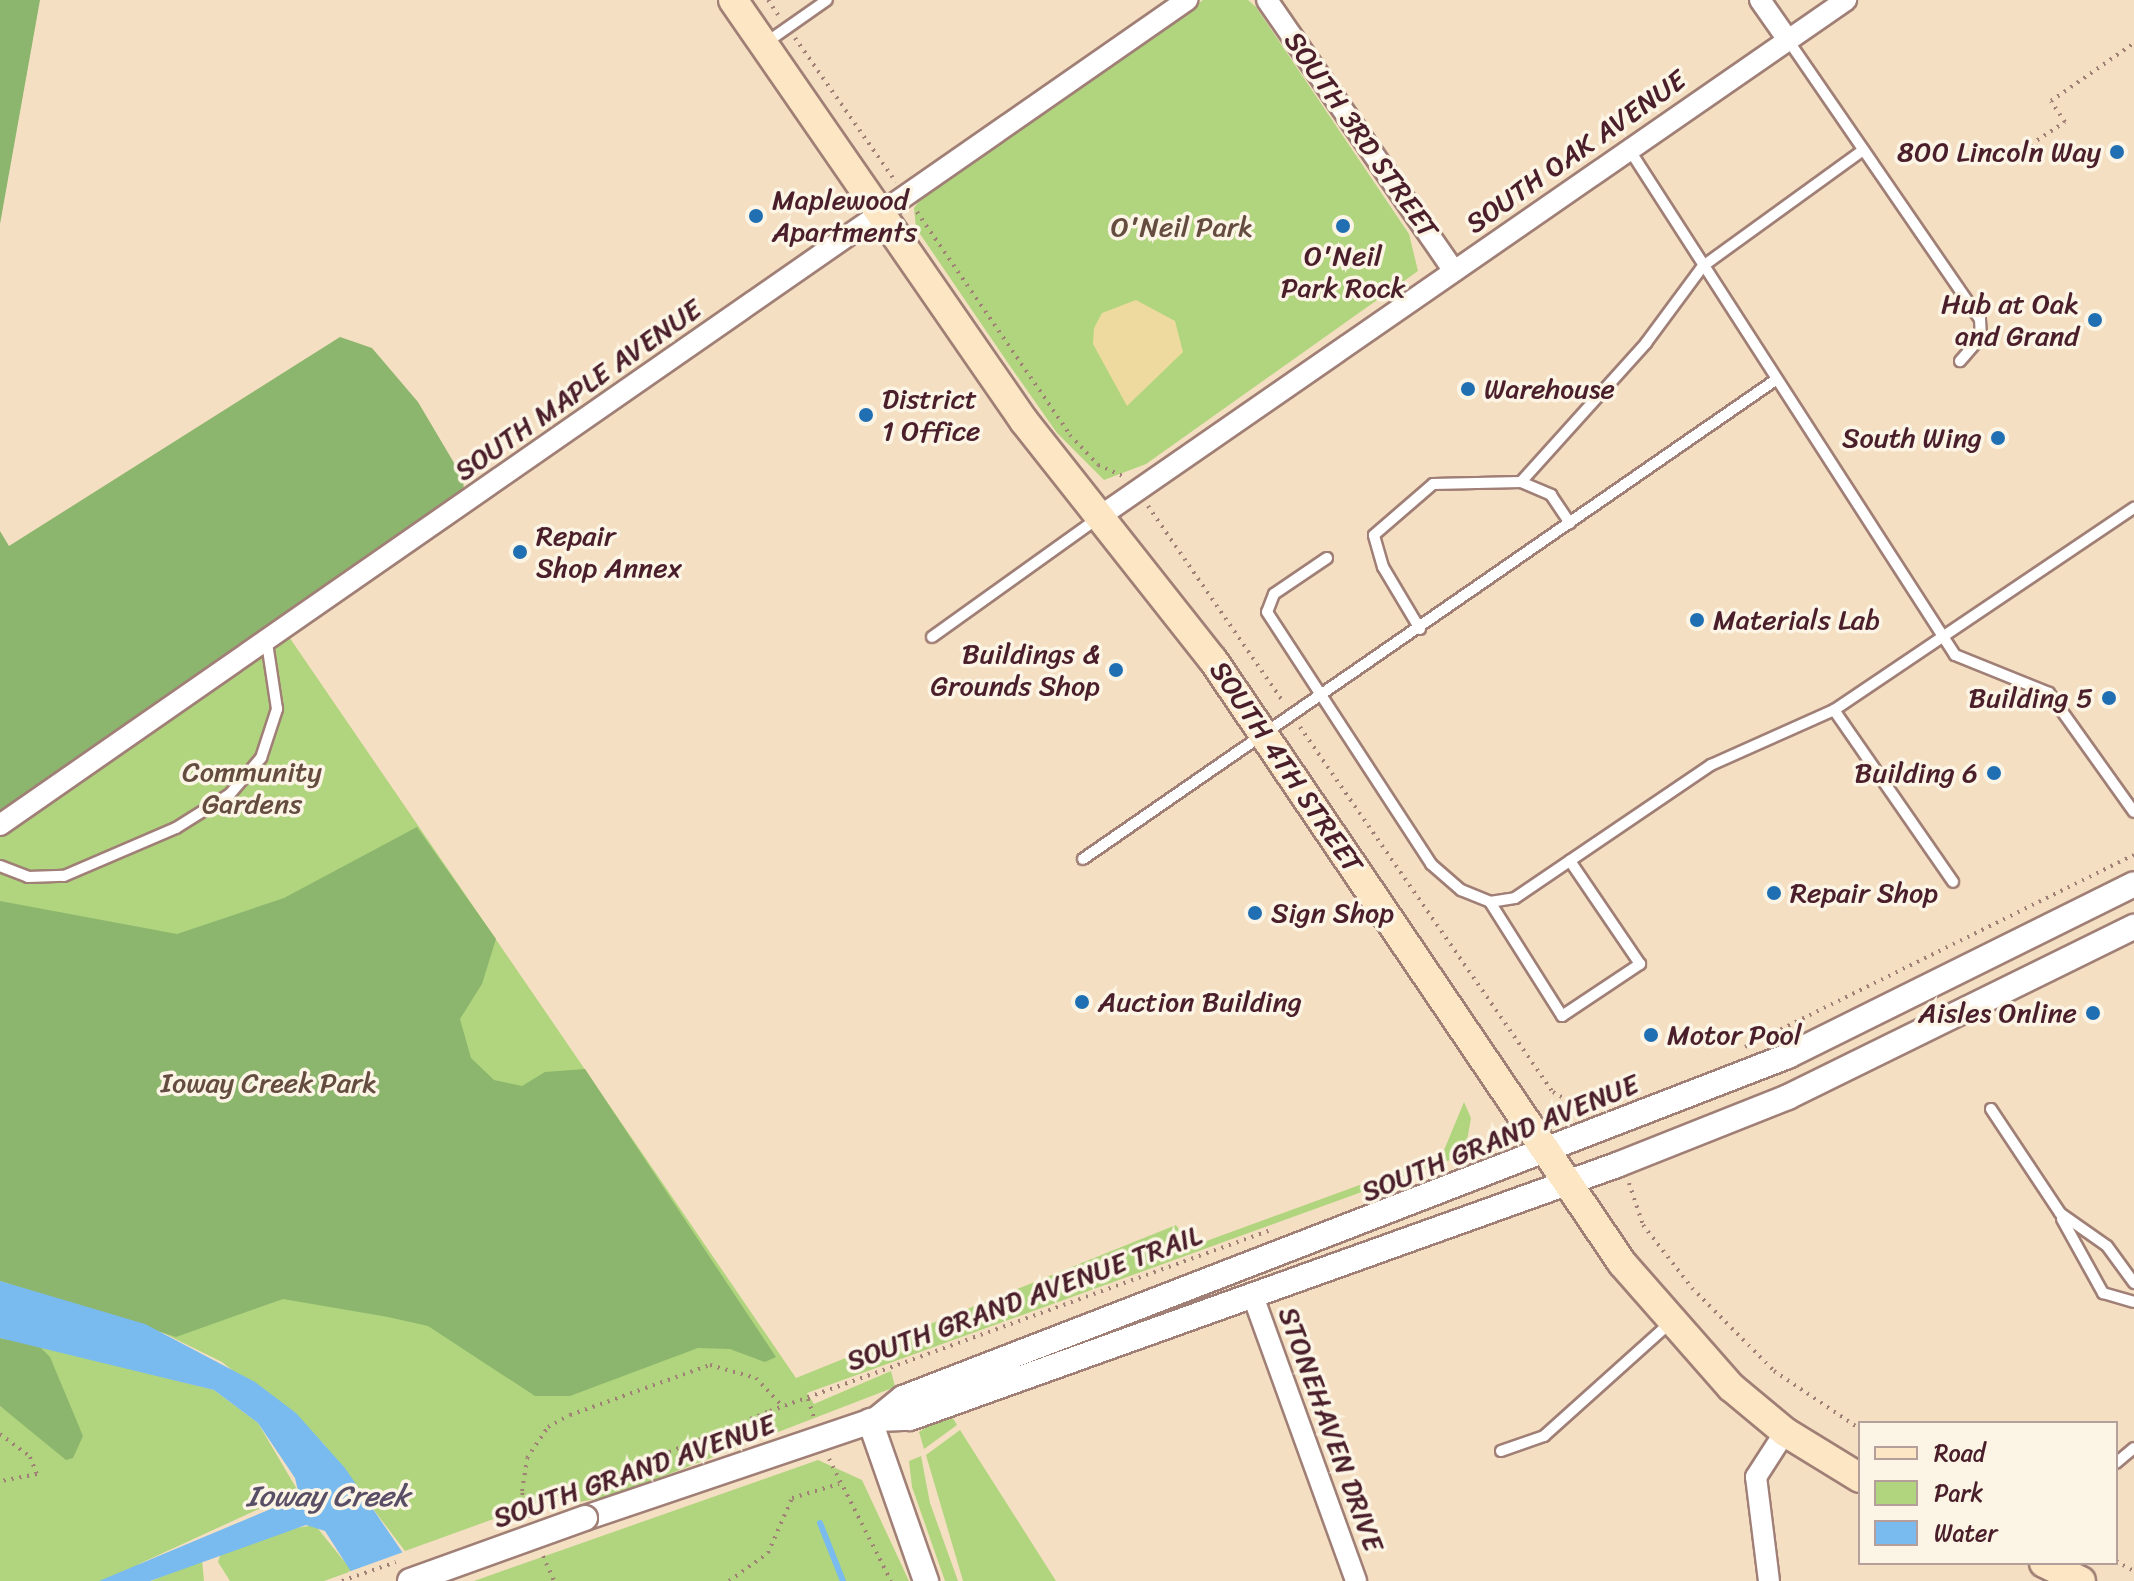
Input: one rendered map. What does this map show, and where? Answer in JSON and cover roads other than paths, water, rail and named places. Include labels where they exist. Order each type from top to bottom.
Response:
[{"type":"main road","name":"SOUTH 4TH STREET","points":[[733,0],[1024,421],[1102,515],[1265,736],[1543,1150],[1669,1324],[1785,1432]]},
{"type":"main road","points":[[1785,1432],[1858,1477]]},
{"type":"main road","points":[[2050,1565],[2081,1581]]},
{"type":"street","name":"SOUTH MAPLE AVENUE","points":[[0,825],[267,643],[1187,0]]},
{"type":"street","name":"SOUTH 3RD STREET","points":[[1267,0],[1454,271]]},
{"type":"street","points":[[1760,0],[1788,40]]},
{"type":"street","name":"SOUTH OAK AVENUE","points":[[1102,515],[1846,0]]},
{"type":"street","name":"SOUTH GRAND AVENUE","points":[[874,1420],[903,1398],[1788,1056],[2134,884]]},
{"type":"street","name":"SOUTH GRAND AVENUE","points":[[410,1581],[874,1420],[910,1418],[1565,1182],[1788,1097],[2134,927]]},
{"type":"street","name":"STONEHAVEN DRIVE","points":[[1253,1296],[1356,1581]]},
{"type":"street","points":[[874,1420],[926,1581]]},
{"type":"street","points":[[1769,1581],[1754,1498],[1756,1477],[1785,1432]]},
{"type":"lane","points":[[763,45],[827,0]]},
{"type":"lane","points":[[1788,40],[1980,319],[1981,337],[1960,361]]},
{"type":"lane","points":[[1629,149],[1774,381],[1955,655],[2049,693],[2134,812]]},
{"type":"lane","points":[[1521,482],[1646,343],[1703,266],[1863,150]]},
{"type":"lane","points":[[1083,859],[1318,700],[1774,381]]},
{"type":"lane","points":[[1420,629],[1383,567],[1374,535],[1433,484],[1521,482],[1551,495],[1570,523]]},
{"type":"lane","points":[[1327,558],[1267,603],[1318,700],[1431,864],[1461,890],[1490,902],[1515,898],[1711,765],[1834,710],[1945,641],[2134,508]]},
{"type":"lane","points":[[932,637],[1102,515]]},
{"type":"lane","points":[[0,866],[28,877],[64,876],[176,828],[230,794],[261,758],[277,709],[267,643]]},
{"type":"lane","points":[[1834,710],[1953,882]]},
{"type":"lane","points":[[1490,902],[1562,1016],[1640,964],[1570,861]]},
{"type":"lane","points":[[1991,1109],[2060,1213],[2074,1251],[2103,1293],[2134,1302]]},
{"type":"lane","points":[[2060,1213],[2107,1246],[2134,1283]]},
{"type":"lane","points":[[1501,1451],[1544,1436],[1669,1324]]},
{"type":"lane","points":[[2118,1461],[2134,1448]]},
{"type":"water","name":"Ioway Creek","points":[[0,1281],[145,1324],[255,1382],[296,1413],[345,1468],[422,1581],[357,1581],[325,1531],[306,1525],[150,1581],[99,1581],[285,1503],[298,1491],[295,1478],[258,1423],[214,1390],[0,1338]]},
{"type":"waterway","points":[[820,1523],[843,1581]]},
{"type":"place","name":"800 Lincoln Way","points":[[2117,152]]},
{"type":"place","name":"Maplewood Apartments","points":[[756,216]]},
{"type":"place","name":"O'Neil Park Rock","points":[[1343,226]]},
{"type":"place","name":"Hub at Oak and Grand","points":[[2095,320]]},
{"type":"place","name":"Warehouse","points":[[1468,389]]},
{"type":"place","name":"District 1 Office","points":[[866,415]]},
{"type":"place","name":"South Wing","points":[[1998,438]]},
{"type":"place","name":"Repair Shop Annex","points":[[520,552]]},
{"type":"place","name":"Materials Lab","points":[[1697,620]]},
{"type":"place","name":"Buildings & Grounds Shop","points":[[1116,670]]},
{"type":"place","name":"Building 5","points":[[2109,698]]},
{"type":"place","name":"Building 6","points":[[1994,773]]},
{"type":"place","name":"Repair Shop","points":[[1774,893]]},
{"type":"place","name":"Sign Shop","points":[[1255,913]]},
{"type":"place","name":"Auction Building","points":[[1082,1002]]},
{"type":"place","name":"Aisles Online","points":[[2093,1013]]},
{"type":"place","name":"Motor Pool","points":[[1651,1035]]},
{"type":"park label","name":"O'Neil Park","points":[[1182,227]]},
{"type":"park label","name":"Community Gardens","points":[[252,788]]},
{"type":"park label","name":"Ioway Creek Park","points":[[269,1083]]}]
